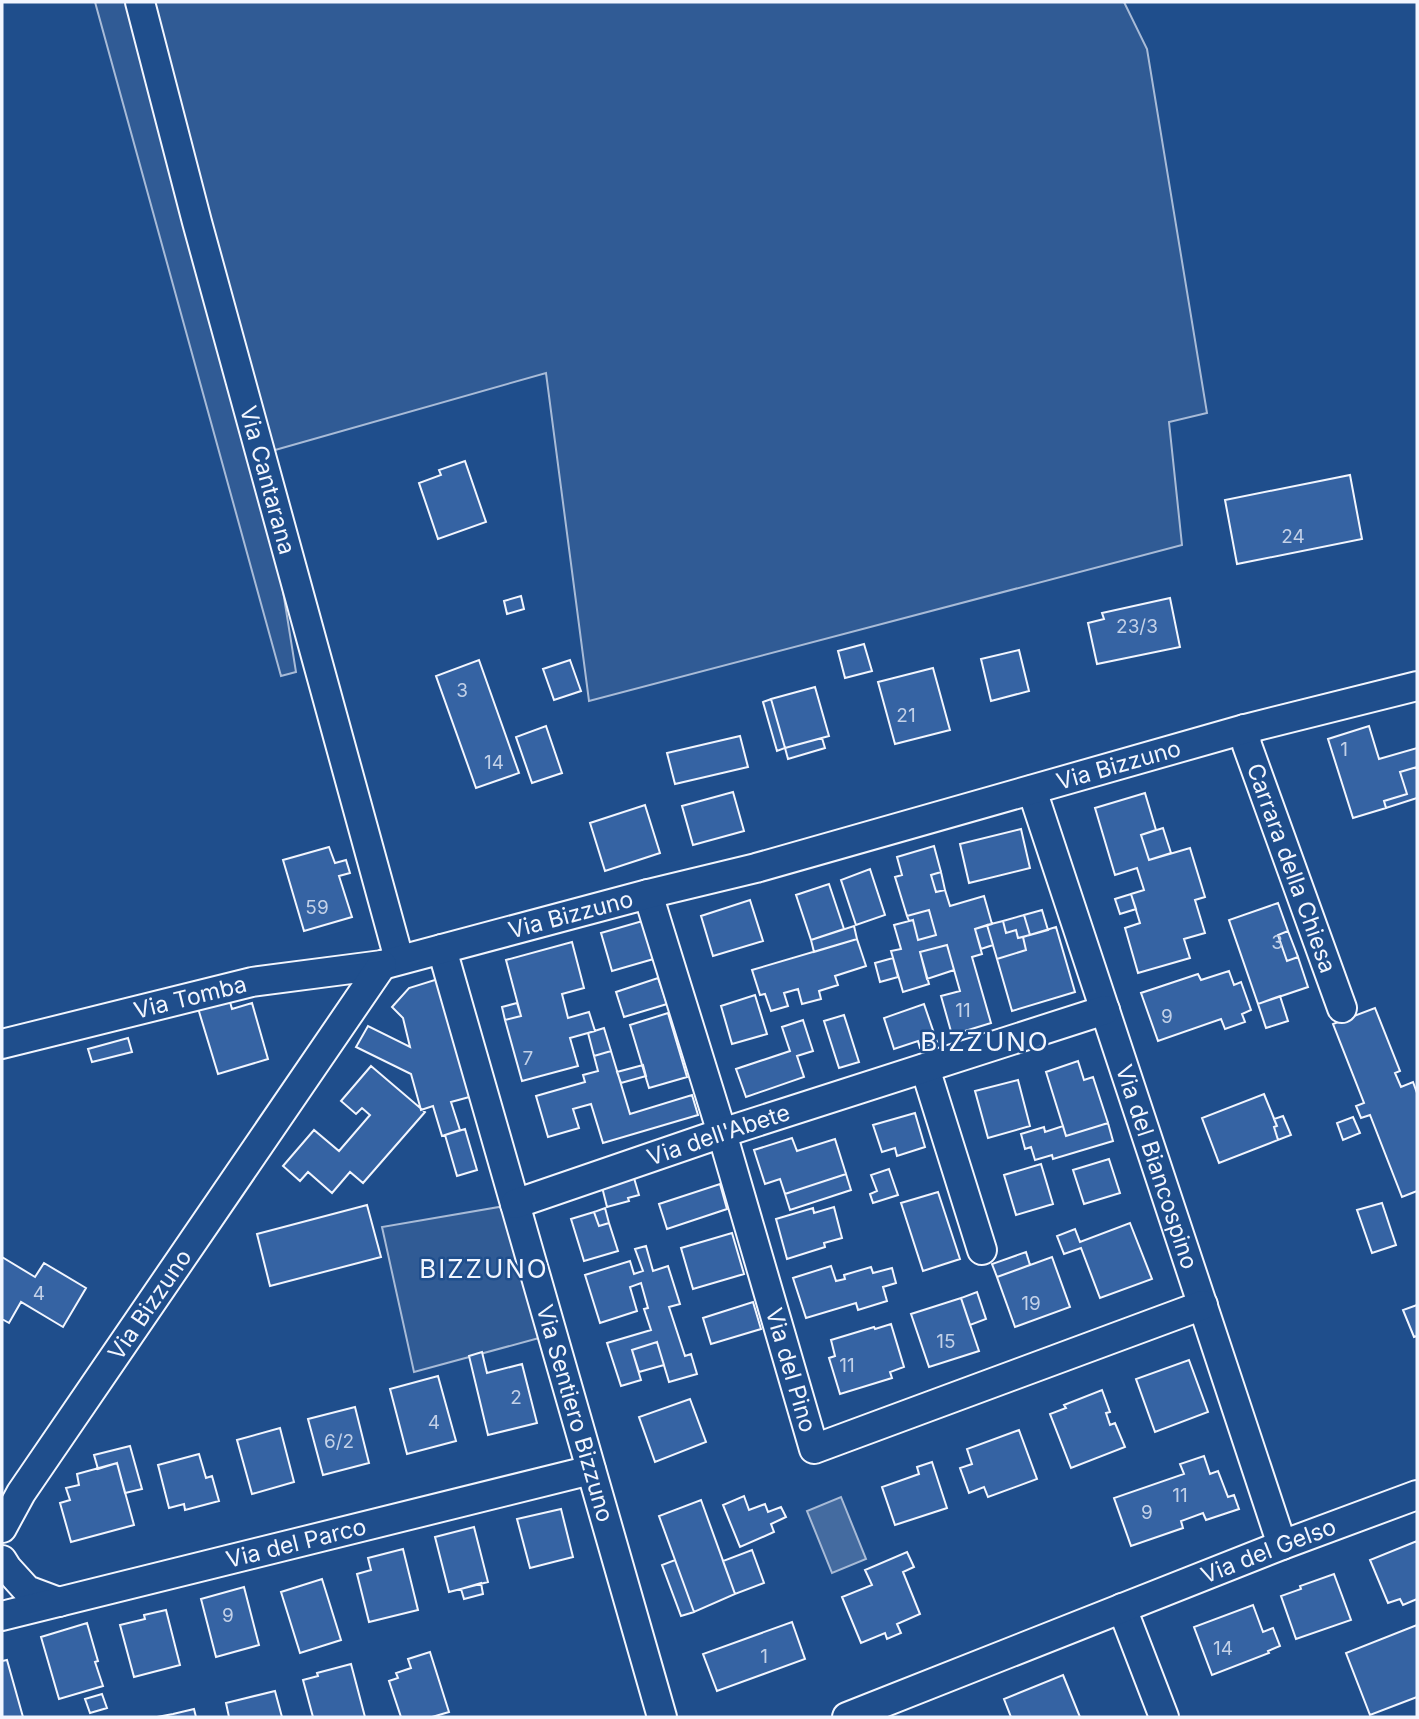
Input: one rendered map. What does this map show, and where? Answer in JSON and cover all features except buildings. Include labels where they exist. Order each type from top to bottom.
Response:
[{"type":"street","name":"Via Cantarana","points":[[141,2],[391,962]]},
{"type":"street","name":"Via Bizzuno","points":[[2,1528],[21,1493],[391,962],[756,868],[1245,729],[1417,686]]},
{"type":"street","name":"Carrara della Chiesa","points":[[1245,729],[1247,745],[1342,1008]]},
{"type":"street","name":"Via del Biancospino","points":[[1032,790],[1282,1545]]},
{"type":"street","name":"Via del Pino","points":[[648,894],[722,1133],[814,1450],[1203,1305]]},
{"type":"street","name":"Via Sentiero Bizzuno","points":[[442,949],[659,1717]]},
{"type":"street","name":"Via Tomba","points":[[2,1044],[253,982],[391,962]]},
{"type":"street","name":"Via dell'Abete","points":[[515,1204],[722,1133],[1105,1010]]},
{"type":"street","points":[[925,1068],[982,1250]]},
{"type":"street","name":"Via del Parco","points":[[2,1616],[591,1470]]},
{"type":"street","name":"Via del Gelso","points":[[847,1717],[1282,1545],[1417,1495]]},
{"type":"street","points":[[2,1560],[27,1590],[59,1602]]},
{"type":"street","points":[[1122,1608],[1164,1717]]},
{"type":"shaded area","points":[[95,2],[1124,2],[1147,49],[1207,413],[1169,422],[1182,545],[589,701],[546,373],[261,454],[296,672],[281,676]]},
{"type":"shaded area","points":[[505,1206],[539,1338],[414,1372],[382,1227]]},
{"type":"shaded area","points":[[841,1497],[866,1559],[832,1573],[807,1511]]},
{"type":"district","name":"BIZZUNO","points":[[985,1042]]},
{"type":"district","name":"BIZZUNO","points":[[484,1269]]}]
